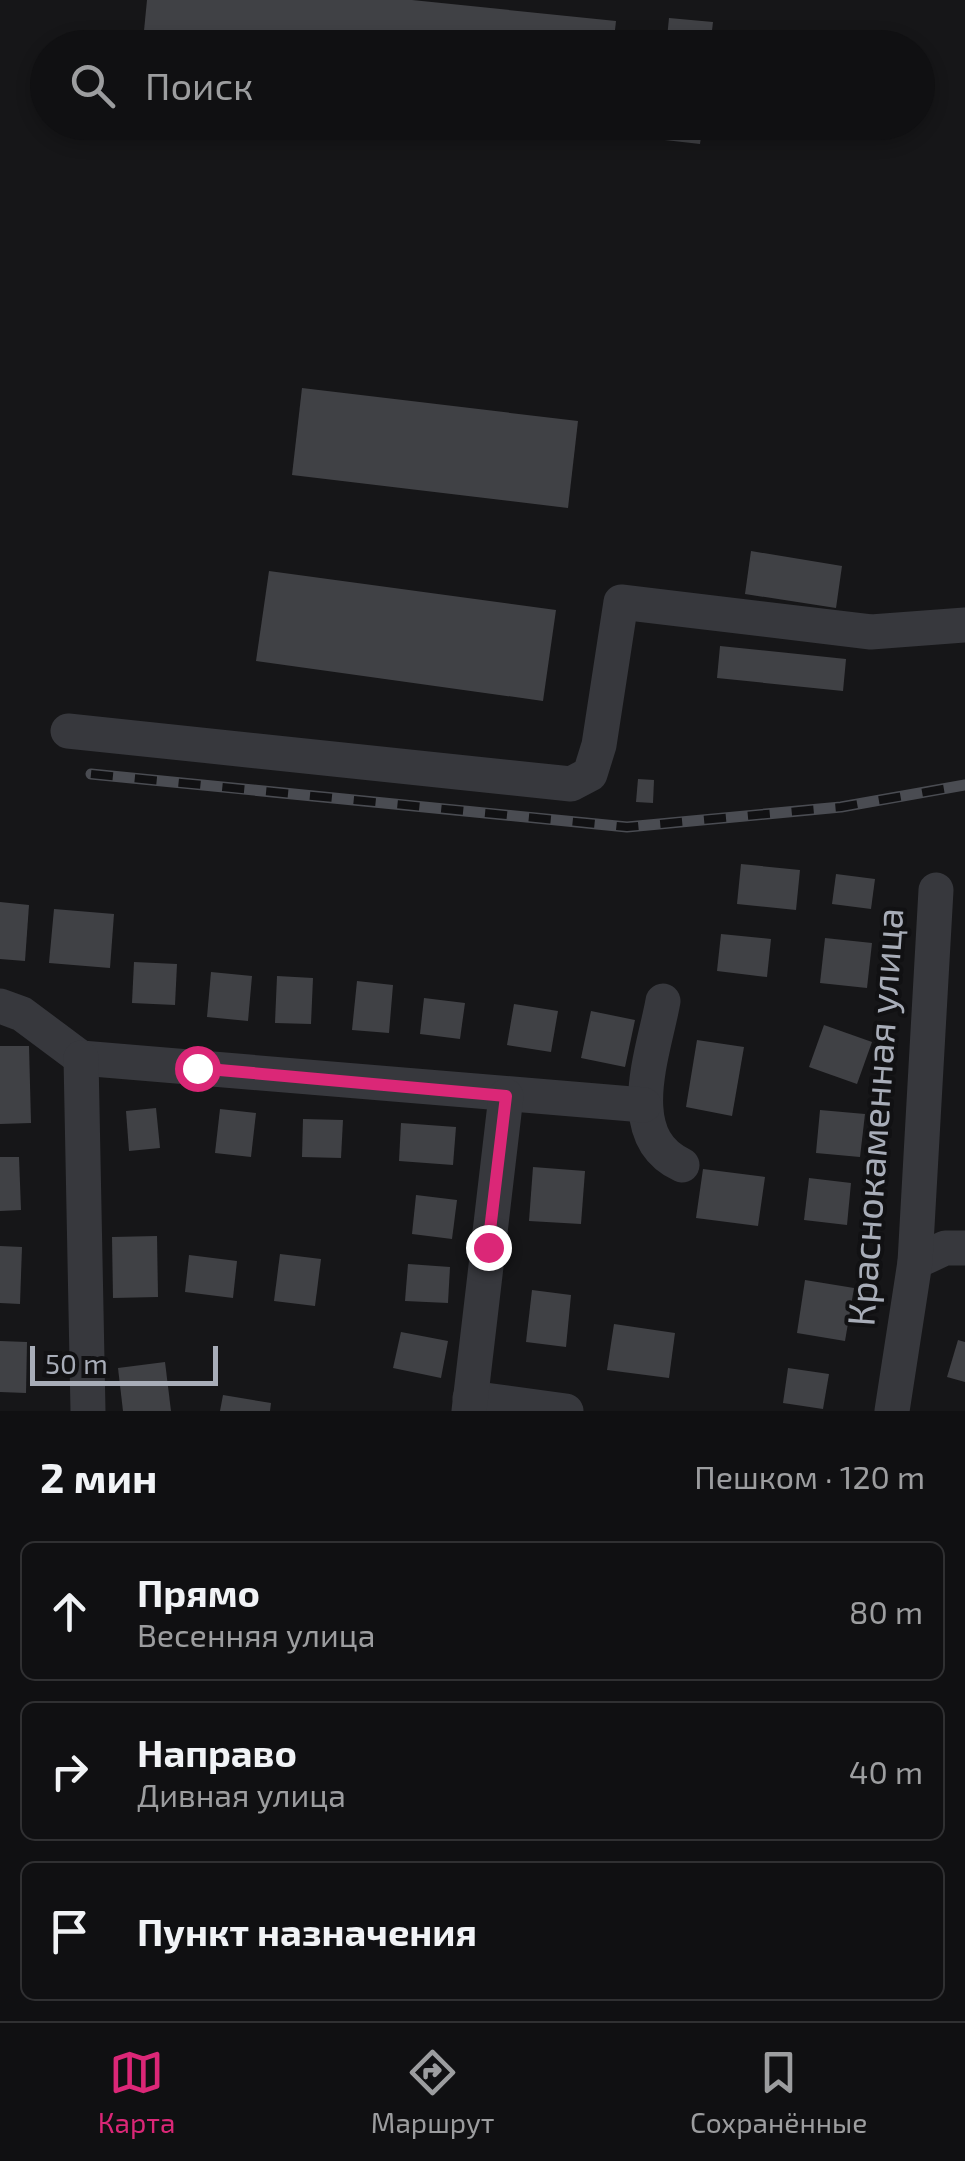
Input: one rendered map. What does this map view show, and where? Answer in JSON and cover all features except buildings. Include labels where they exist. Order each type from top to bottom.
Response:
[{"type":"street","points":[[68,731],[571,784],[590,774],[622,602],[871,632],[965,626]]},
{"type":"street","name":"Краснокаменная улица","points":[[892,1411],[915,1262],[936,890]]},
{"type":"street","points":[[663,1001],[644,1105],[651,1138],[665,1157],[682,1165]]},
{"type":"street","points":[[0,1006],[22,1014],[81,1058],[644,1105]]},
{"type":"street","points":[[81,1058],[88,1411]]},
{"type":"street","points":[[506,1096],[470,1404],[566,1411]]},
{"type":"street","points":[[915,1262],[945,1248],[965,1248]]},
{"type":"railway","points":[[91,774],[627,827],[841,807],[965,785]]},
{"type":"route","points":[[197,1068],[506,1096],[488,1247]]}]
